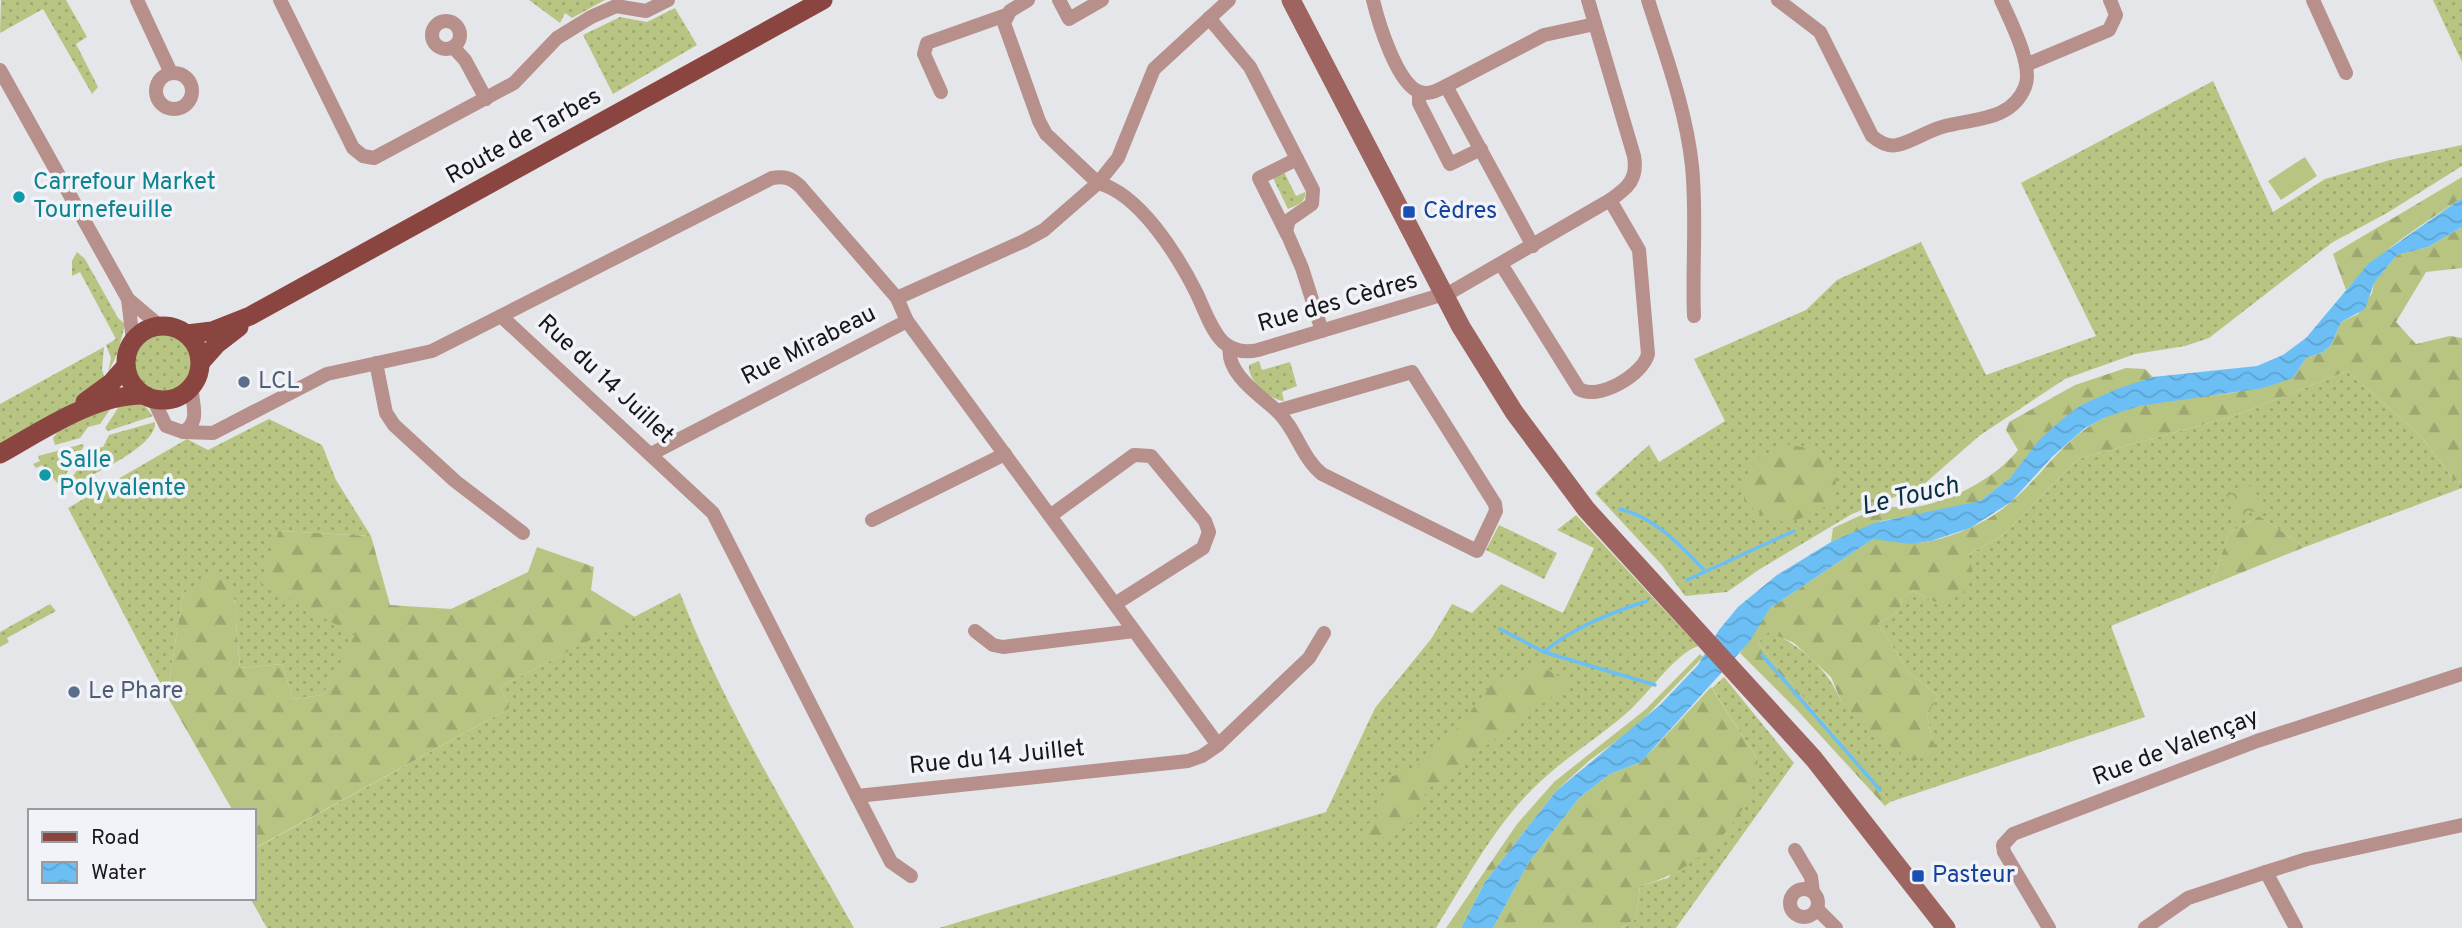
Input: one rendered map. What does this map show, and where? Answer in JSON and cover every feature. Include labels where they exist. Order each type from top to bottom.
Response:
[{"type":"main road","name":"Route de Tarbes","points":[[187,334],[212,331],[250,316],[823,0]]},
{"type":"main road","points":[[1290,0],[1443,295],[1489,374],[1557,473],[1814,759],[1946,928]]},
{"type":"main road","name":"Route de Tarbes","points":[[201,362],[250,316]]},
{"type":"main road","points":[[0,454],[52,425],[118,396],[172,400],[192,387],[199,375],[201,362],[197,346],[187,334],[174,327],[160,326],[145,330],[133,341],[127,352],[126,366],[131,382],[148,397]]},
{"type":"main road","points":[[52,425],[111,383],[126,366]]},
{"type":"street","points":[[137,0],[171,73]]},
{"type":"street","points":[[280,0],[351,145],[363,156],[382,157],[514,83],[557,38],[591,17],[616,6],[646,11],[668,0]]},
{"type":"street","points":[[941,92],[924,54],[927,43],[1006,15],[1028,0]]},
{"type":"street","points":[[1059,0],[1069,19],[1102,0]]},
{"type":"street","points":[[1098,183],[1116,162],[1154,69],[1230,0]]},
{"type":"street","points":[[1373,0],[1383,36],[1407,81],[1419,92],[1432,92],[1446,86],[1544,35],[1595,24]]},
{"type":"street","name":"Rue des Cèdres","points":[[1006,15],[1004,26],[1042,127],[1086,174],[1098,183],[1122,193],[1170,247],[1217,335],[1230,347],[1254,351],[1443,295],[1533,246],[1630,185],[1636,164],[1588,0]]},
{"type":"street","points":[[1648,0],[1678,97],[1690,149],[1693,184],[1694,316]]},
{"type":"street","points":[[1778,0],[1820,32],[1872,136],[1882,144],[1895,146],[1939,128],[1989,118],[2017,103],[2027,85],[2026,65],[2001,0]]},
{"type":"street","points":[[2026,65],[2109,30],[2116,15],[2110,0]]},
{"type":"street","points":[[2313,0],[2346,74]]},
{"type":"street","points":[[1209,18],[1250,67],[1314,198],[1310,207],[1289,220],[1287,234]]},
{"type":"street","points":[[453,47],[466,60],[486,99]]},
{"type":"street","points":[[0,70],[128,299],[160,326]]},
{"type":"street","points":[[1446,86],[1533,246]]},
{"type":"street","points":[[1419,92],[1419,103],[1450,164],[1481,149]]},
{"type":"street","points":[[1297,159],[1259,178],[1302,268],[1322,331]]},
{"type":"street","name":"Rue du 14 Juillet","points":[[183,432],[206,434],[221,429],[327,374],[432,351],[772,177],[788,177],[800,187],[897,298]]},
{"type":"street","name":"Rue Mirabeau","points":[[651,454],[907,321],[897,298],[1044,230],[1098,183]]},
{"type":"street","points":[[1501,264],[1579,389],[1589,393],[1603,391],[1642,366],[1647,354],[1639,250],[1610,200]]},
{"type":"street","points":[[128,299],[133,341]]},
{"type":"street","name":"Rue du 14 Juillet","points":[[501,316],[707,506],[717,520],[858,796],[1188,761],[1202,756],[1218,745],[1309,658],[1324,633]]},
{"type":"street","points":[[907,321],[1218,745]]},
{"type":"street","points":[[1230,347],[1230,358],[1239,375],[1294,429],[1309,461],[1322,474],[1477,551],[1495,513],[1495,504],[1412,372],[1277,411]]},
{"type":"street","points":[[376,363],[386,413],[394,425],[455,481],[523,533]]},
{"type":"street","points":[[148,397],[166,426],[183,432],[192,426],[195,416],[192,387]]},
{"type":"street","points":[[195,416],[205,427],[221,429]]},
{"type":"street","points":[[1050,516],[1134,455],[1143,453],[1151,456],[1205,521],[1209,532],[1203,548],[1115,604]]},
{"type":"street","points":[[872,520],[1004,454]]},
{"type":"street","points":[[975,631],[990,643],[1003,647],[1134,631]]},
{"type":"street","name":"Rue de Valençay","points":[[2049,928],[2004,852],[2003,845],[2013,834],[2257,741],[2462,674]]},
{"type":"street","points":[[858,796],[891,862],[911,876]]},
{"type":"street","points":[[2145,928],[2188,898],[2266,872],[2307,859],[2462,825]]},
{"type":"street","points":[[1795,850],[1811,877],[1813,892],[1818,902],[1817,909],[1808,916],[1796,914],[1791,903],[1796,892],[1813,892]]},
{"type":"street","points":[[2266,872],[2296,928]]},
{"type":"street","points":[[1817,909],[1836,928]]},
{"type":"green space","points":[[1,0],[66,0],[87,37],[76,44],[98,87],[92,94],[43,9],[0,33]]},
{"type":"green space","points":[[529,0],[605,0],[572,18],[565,13],[560,23]]},
{"type":"green space","points":[[2433,0],[2462,0],[2462,62]]},
{"type":"green space","points":[[675,8],[697,45],[613,94],[583,35],[620,17],[647,22]]},
{"type":"green space","points":[[2213,81],[2273,212],[2325,179],[2390,160],[2462,145],[2462,166],[2387,213],[2333,242],[2209,338],[2185,346],[2135,354],[2065,379],[1979,436],[1922,486],[1852,514],[1727,592],[1685,596],[1662,565],[1595,493],[1649,445],[1659,462],[1725,421],[1694,359],[1806,310],[1837,280],[1921,242],[1986,375],[2096,336],[2021,183]]},
{"type":"green space","points":[[2305,157],[2317,176],[2281,200],[2268,181]]},
{"type":"green space","points":[[1284,172],[1296,196],[1305,192],[1298,205],[1288,209],[1273,178]]},
{"type":"green space","points":[[2462,177],[2462,198],[2386,251],[2346,290],[2333,254]]},
{"type":"green space","points":[[2462,227],[2462,268],[2426,272],[2396,322],[2416,344],[2450,336],[2462,338],[2462,482],[2454,480],[2421,436],[2347,371],[2234,416],[2078,459],[2003,535],[1968,555],[1974,576],[1962,595],[1935,602],[1913,591],[1902,598],[1900,611],[1878,623],[1909,673],[1939,696],[1927,715],[1932,740],[1941,752],[1913,761],[1869,732],[1841,701],[1831,677],[1794,643],[1769,632],[1758,643],[1890,802],[1885,806],[1797,710],[1740,653],[1770,608],[1873,539],[1931,541],[1984,521],[2023,491],[2078,434],[2106,417],[2152,403],[2231,393],[2293,378],[2306,358],[2323,352],[2331,345],[2341,322],[2358,314],[2372,293],[2374,283],[2397,255],[2428,247]]},
{"type":"green space","points":[[77,252],[85,259],[118,318],[125,324],[118,352],[108,373],[111,358],[106,345],[116,339],[80,272],[72,276],[72,261]]},
{"type":"green space","points":[[164,334],[175,336],[188,347],[193,363],[191,374],[180,387],[164,392],[153,390],[140,379],[135,363],[137,352],[148,339]]},
{"type":"green space","points":[[104,347],[102,370],[106,381],[0,447],[0,404]]},
{"type":"green space","points":[[1259,361],[1262,370],[1290,362],[1297,386],[1282,392],[1284,401],[1266,393],[1252,377],[1249,365]]},
{"type":"green space","points":[[2126,368],[2145,369],[2153,377],[2081,405],[2066,416],[2010,478],[1980,501],[1958,508],[1881,521],[1831,542],[1833,528],[1867,513],[1882,508],[1907,508],[1940,501],[1984,480],[2018,450],[2006,430],[2009,422],[2075,385]]},
{"type":"green space","points":[[2347,371],[2421,436],[2454,480],[2462,482],[2462,488],[2305,547],[2259,516],[2229,533],[2211,585],[2111,626],[2145,717],[1890,802],[1758,643],[1769,631],[1781,637],[1803,651],[1821,669],[1841,701],[1932,740],[1927,715],[1939,696],[1909,673],[1878,623],[1900,611],[1902,598],[1913,591],[1935,602],[1968,555],[2003,535],[2078,459],[2234,416]]},
{"type":"green space","points":[[137,402],[144,405],[153,416],[108,431],[105,428],[120,405]]},
{"type":"green space","points":[[114,404],[100,424],[88,427],[80,438],[55,445],[53,438],[60,429]]},
{"type":"green space","points":[[269,419],[322,445],[336,480],[371,536],[279,531],[356,635],[323,695],[293,699],[282,664],[240,668],[234,597],[183,593],[167,696],[68,508],[187,439],[208,450]]},
{"type":"green space","points":[[155,422],[153,432],[133,451],[103,470],[64,489],[92,449],[103,447],[109,435]]},
{"type":"green space","points":[[83,444],[59,485],[42,465],[36,468],[33,464],[40,461],[38,456]]},
{"type":"green space","points":[[1786,444],[1818,450],[1836,472],[1835,502],[1798,519],[1779,521],[1769,518],[1744,501],[1744,489],[1753,464]]},
{"type":"green space","points":[[2253,485],[2262,508],[2235,519],[2226,495]]},
{"type":"green space","points":[[1576,515],[1698,646],[1680,657],[1629,711],[1525,797],[1484,851],[1436,928],[939,928],[1326,812],[1375,708],[1431,639],[1452,604],[1472,613],[1501,584],[1563,613],[1594,548],[1557,530]]},
{"type":"green space","points":[[2259,516],[2305,547],[2211,585],[2229,533]]},
{"type":"green space","points":[[1499,525],[1557,553],[1544,579],[1486,550]]},
{"type":"green space","points":[[279,531],[371,536],[390,605],[451,609],[528,572],[537,547],[594,567],[591,590],[635,617],[500,687],[510,708],[256,847],[256,809],[232,809],[167,696],[183,593],[219,572],[234,597],[240,668],[282,664],[293,699],[323,695],[355,635],[260,583]]},
{"type":"green space","points":[[680,593],[739,722],[854,928],[267,928],[251,900],[256,900],[256,848],[510,708],[500,687]]},
{"type":"green space","points":[[50,604],[56,611],[7,638],[9,642],[0,647],[0,632]]},
{"type":"green space","points":[[1700,654],[1703,657],[1636,727],[1590,760],[1556,791],[1485,882],[1461,928],[1446,928],[1517,824],[1554,782],[1646,709]]},
{"type":"green space","points":[[1536,663],[1570,683],[1427,790],[1415,820],[1373,843],[1359,837],[1366,825],[1379,817],[1387,778],[1413,769],[1450,738],[1495,680],[1515,681]]},
{"type":"green space","points":[[1724,677],[1794,763],[1676,928],[1621,928],[1636,919],[1640,886],[1668,878],[1758,760],[1712,688]]},
{"type":"green space","points":[[1711,687],[1758,760],[1746,803],[1726,832],[1687,865],[1657,881],[1640,886],[1636,919],[1621,928],[1493,928],[1529,862],[1579,798],[1610,774],[1641,762]]},
{"type":"water","points":[[2462,198],[2462,227],[2428,247],[2397,255],[2374,283],[2365,309],[2341,322],[2331,345],[2323,352],[2306,358],[2293,378],[2263,388],[2139,406],[2106,417],[2085,428],[2053,456],[2011,502],[1970,528],[1931,541],[1910,544],[1873,539],[1770,608],[1750,641],[1641,762],[1610,774],[1579,798],[1529,862],[1493,928],[1461,928],[1485,882],[1556,791],[1660,705],[1698,665],[1719,630],[1738,607],[1777,575],[1831,542],[1874,523],[1980,501],[2010,478],[2041,438],[2066,416],[2081,405],[2117,389],[2153,377],[2257,366],[2283,355],[2306,338],[2369,263]]},
{"type":"waterway","points":[[1620,509],[1656,526],[1677,542],[1705,571]]},
{"type":"waterway","points":[[1687,580],[1794,531]]},
{"type":"waterway","points":[[1544,652],[1593,622],[1647,601]]},
{"type":"waterway","points":[[1500,629],[1544,652],[1655,685]]},
{"type":"waterway","points":[[1762,655],[1880,790]]},
{"type":"place","name":"Carrefour Market Tournefeuille","points":[[19,197]]},
{"type":"place","name":"Cèdres","points":[[1409,212]]},
{"type":"place","name":"LCL","points":[[244,382]]},
{"type":"place","name":"Salle Polyvalente","points":[[45,475]]},
{"type":"place","name":"Le Phare","points":[[74,692]]},
{"type":"place","name":"Pasteur","points":[[1918,876]]},
{"type":"water label","name":"Le Touch","points":[[1910,497]]}]
